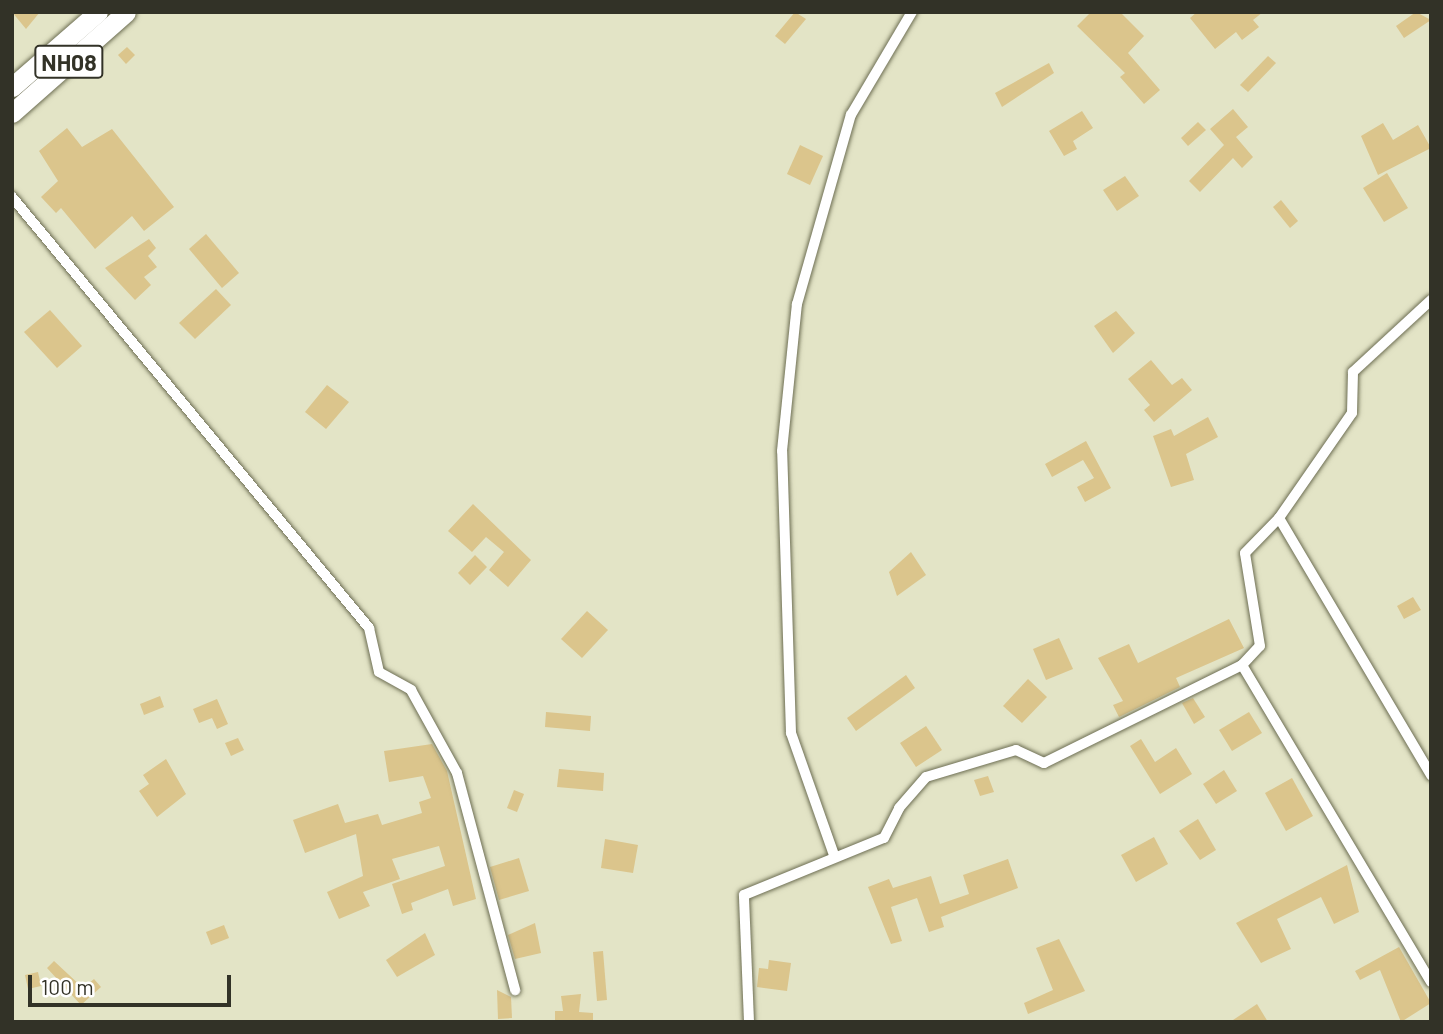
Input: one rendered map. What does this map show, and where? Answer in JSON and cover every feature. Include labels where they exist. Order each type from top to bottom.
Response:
[{"type":"highway","name":"NH08","points":[[12,87],[98,12]]},
{"type":"highway","name":"NH08","points":[[12,113],[126,12]]},
{"type":"street","points":[[834,855],[791,733],[782,451],[797,304],[851,115],[912,12]]},
{"type":"street","points":[[12,197],[369,628],[379,671],[411,690],[457,773],[515,990]]},
{"type":"street","points":[[749,1022],[744,895],[834,855],[884,838],[899,808],[926,777],[1016,750],[1044,763],[1242,665],[1260,646],[1245,553],[1279,518],[1352,412],[1353,372],[1431,300]]},
{"type":"street","points":[[1279,518],[1431,775]]},
{"type":"street","points":[[1242,665],[1431,982]]},
{"type":"building","points":[[12,12],[40,12],[26,29]]},
{"type":"building","points":[[795,12],[806,19],[785,44],[775,36]]},
{"type":"building","points":[[1091,12],[1120,12],[1144,36],[1128,53],[1160,90],[1144,104],[1120,77],[1125,73],[1077,26]]},
{"type":"building","points":[[1197,12],[1263,12],[1253,20],[1259,27],[1242,40],[1236,32],[1215,49],[1190,18]]},
{"type":"building","points":[[1416,12],[1431,20],[1404,38],[1396,26]]},
{"type":"building","points":[[127,47],[135,55],[126,64],[118,55]]},
{"type":"building","points":[[1268,56],[1276,63],[1248,92],[1240,85]]},
{"type":"building","points":[[1049,63],[1054,73],[1002,107],[995,93]]},
{"type":"building","points":[[1233,109],[1248,127],[1236,137],[1253,157],[1242,168],[1233,158],[1200,192],[1189,181],[1224,145],[1210,129]]},
{"type":"building","points":[[1082,111],[1093,128],[1073,141],[1077,149],[1064,156],[1049,131]]},
{"type":"building","points":[[1198,122],[1206,130],[1188,146],[1181,138]]},
{"type":"building","points":[[1383,123],[1393,140],[1418,125],[1431,148],[1378,175],[1361,136]]},
{"type":"building","points":[[67,128],[82,147],[112,129],[174,207],[144,231],[132,216],[95,249],[61,208],[56,213],[41,197],[58,181],[39,151]]},
{"type":"building","points":[[800,145],[823,156],[810,185],[787,174]]},
{"type":"building","points":[[1387,173],[1408,208],[1384,222],[1363,188]]},
{"type":"building","points":[[1125,176],[1139,196],[1117,211],[1103,190]]},
{"type":"building","points":[[1281,200],[1298,221],[1290,228],[1273,207]]},
{"type":"building","points":[[206,234],[239,273],[222,288],[189,249]]},
{"type":"building","points":[[149,239],[156,248],[148,256],[157,267],[144,277],[151,285],[135,300],[105,268]]},
{"type":"building","points":[[216,289],[231,305],[195,339],[179,323]]},
{"type":"building","points":[[50,310],[82,346],[57,368],[24,332]]},
{"type":"building","points":[[1116,311],[1135,333],[1113,353],[1094,326]]},
{"type":"building","points":[[1151,360],[1172,385],[1182,378],[1192,390],[1154,422],[1144,410],[1150,405],[1128,379]]},
{"type":"building","points":[[327,385],[349,402],[326,429],[305,412]]},
{"type":"building","points":[[1208,417],[1218,437],[1186,454],[1194,480],[1171,487],[1153,436],[1171,429],[1174,436]]},
{"type":"building","points":[[1086,441],[1111,488],[1085,502],[1077,487],[1094,478],[1083,460],[1052,477],[1045,464]]},
{"type":"building","points":[[473,504],[531,560],[508,587],[489,570],[504,552],[486,537],[472,552],[448,531]]},
{"type":"building","points":[[911,552],[926,575],[897,596],[889,572]]},
{"type":"building","points":[[475,555],[487,567],[470,585],[458,573]]},
{"type":"building","points":[[1413,597],[1421,610],[1404,619],[1397,606]]},
{"type":"building","points":[[587,611],[608,630],[582,658],[561,639]]},
{"type":"building","points":[[1229,619],[1244,648],[1176,678],[1180,687],[1119,717],[1113,705],[1123,701],[1098,658],[1129,644],[1138,663]]},
{"type":"building","points":[[1059,638],[1073,669],[1046,680],[1033,649]]},
{"type":"building","points":[[906,675],[915,688],[856,731],[847,718]]},
{"type":"building","points":[[1028,679],[1047,697],[1022,723],[1003,706]]},
{"type":"building","points":[[160,696],[164,707],[144,715],[140,704]]},
{"type":"building","points":[[1193,698],[1205,717],[1194,724],[1182,703]]},
{"type":"building","points":[[217,699],[228,724],[217,729],[212,718],[199,723],[193,709]]},
{"type":"building","points":[[546,712],[591,716],[590,731],[545,727]]},
{"type":"building","points":[[1249,712],[1262,733],[1232,751],[1219,730]]},
{"type":"building","points":[[926,726],[942,750],[916,767],[900,743]]},
{"type":"building","points":[[238,738],[244,750],[231,756],[225,743]]},
{"type":"building","points":[[1141,739],[1155,762],[1176,748],[1192,774],[1160,794],[1130,746]]},
{"type":"building","points":[[432,744],[447,771],[476,899],[453,906],[448,889],[411,903],[413,910],[402,914],[392,884],[445,866],[439,846],[392,859],[400,879],[363,892],[370,906],[339,919],[327,892],[363,876],[356,834],[305,853],[293,820],[338,804],[345,823],[378,814],[382,825],[422,813],[419,802],[431,798],[423,776],[389,782],[384,751]]},
{"type":"building","points":[[166,759],[186,794],[157,817],[139,791],[149,784],[143,775]]},
{"type":"building","points":[[559,769],[604,773],[603,791],[557,787]]},
{"type":"building","points":[[1224,770],[1237,791],[1216,804],[1203,784]]},
{"type":"building","points":[[988,776],[994,792],[980,796],[974,780]]},
{"type":"building","points":[[1292,778],[1313,816],[1286,831],[1265,793]]},
{"type":"building","points":[[514,790],[524,794],[517,812],[507,808]]},
{"type":"building","points":[[1198,819],[1216,850],[1200,860],[1179,831]]},
{"type":"building","points":[[1154,837],[1168,864],[1136,882],[1121,855]]},
{"type":"building","points":[[605,839],[638,845],[633,873],[601,868]]},
{"type":"building","points":[[519,858],[529,891],[499,900],[490,867]]},
{"type":"building","points":[[1008,859],[1018,888],[941,917],[944,927],[929,932],[917,898],[891,907],[902,941],[891,944],[868,887],[889,879],[893,888],[931,876],[940,904],[969,894],[963,875]]},
{"type":"building","points":[[1347,865],[1359,912],[1334,924],[1321,897],[1277,919],[1291,949],[1261,963],[1236,923]]},
{"type":"building","points":[[535,923],[541,953],[515,959],[508,935]]},
{"type":"building","points":[[224,925],[229,938],[211,945],[206,932]]},
{"type":"building","points":[[425,933],[435,955],[397,977],[386,960]]},
{"type":"building","points":[[1059,939],[1085,991],[1028,1014],[1024,1003],[1053,990],[1036,948]]},
{"type":"building","points":[[1399,947],[1431,1003],[1401,1022],[1380,970],[1360,980],[1355,971]]},
{"type":"building","points":[[603,951],[607,1000],[597,1001],[593,952]]},
{"type":"building","points":[[769,960],[791,963],[787,991],[757,987],[759,968],[768,969]]},
{"type":"building","points":[[54,961],[83,988],[94,979],[101,987],[81,1005],[47,968]]},
{"type":"building","points":[[38,972],[41,986],[28,989],[25,975]]},
{"type":"building","points":[[497,990],[511,997],[512,1018],[498,1019]]},
{"type":"building","points":[[581,994],[579,1012],[593,1013],[593,1022],[555,1022],[555,1011],[563,1011],[561,996]]},
{"type":"building","points":[[1257,1004],[1268,1022],[1230,1022]]}]
